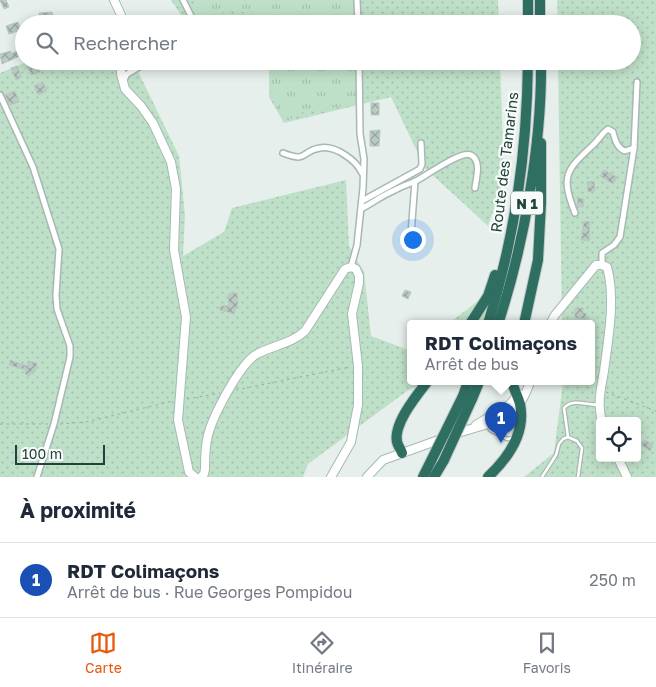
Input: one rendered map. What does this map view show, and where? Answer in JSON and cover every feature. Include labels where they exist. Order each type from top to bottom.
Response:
[{"type":"highway","points":[[528,0],[528,15]]},
{"type":"highway","points":[[540,0],[540,15]]},
{"type":"highway","name":"Route des Tamarins","points":[[489,320],[514,226],[527,112],[528,70]]},
{"type":"highway","name":"Route des Tamarins","points":[[499,320],[526,211],[535,142],[541,70]]},
{"type":"highway","points":[[525,320],[538,260],[541,203],[541,79]]},
{"type":"highway","points":[[473,320],[488,296],[493,284],[519,188]]},
{"type":"highway","points":[[402,453],[396,441],[398,430],[407,409],[425,385]]},
{"type":"highway","points":[[434,477],[444,460],[468,397],[468,385]]},
{"type":"highway","points":[[423,477],[468,397],[477,385]]},
{"type":"highway","points":[[488,477],[507,456],[518,433],[520,419],[518,400],[513,385]]},
{"type":"main road","points":[[114,0],[121,15]]},
{"type":"main road","points":[[120,70],[125,89],[141,106],[153,123],[171,162],[176,189],[174,250],[186,317],[178,420],[189,472],[195,477]]},
{"type":"main road","points":[[553,320],[596,265],[607,267],[610,310],[599,405],[601,417]]},
{"type":"main road","points":[[201,477],[204,474],[208,436],[212,424],[241,368],[257,354],[298,337],[310,323],[345,270],[351,267],[356,269],[359,276],[352,314],[358,366],[358,405],[351,442],[331,477]]},
{"type":"main road","points":[[468,429],[488,425],[510,413],[526,385]]},
{"type":"main road","points":[[367,477],[383,460],[468,429],[518,400]]},
{"type":"main road","points":[[373,477],[402,453]]},
{"type":"main road","points":[[620,462],[627,477]]},
{"type":"street","points":[[183,0],[190,15]]},
{"type":"street","points":[[357,0],[358,15]]},
{"type":"street","points":[[123,82],[127,74],[134,70]]},
{"type":"street","points":[[351,267],[357,246],[364,159],[360,134],[359,70]]},
{"type":"street","points":[[602,265],[602,253],[614,245],[620,237],[634,148],[637,82]]},
{"type":"street","points":[[0,95],[33,167],[58,250],[57,309],[70,346],[70,356],[59,405],[37,477]]},
{"type":"street","points":[[575,213],[567,190],[567,180],[575,161],[599,140],[608,129],[613,132],[618,147],[621,150],[625,151],[634,148]]},
{"type":"street","points":[[362,201],[420,169],[422,164],[421,142]]},
{"type":"street","points":[[283,153],[301,158],[321,147],[332,148],[359,167],[363,176]]},
{"type":"street","points":[[361,209],[394,190],[416,181],[458,157],[467,154],[475,159],[478,166],[475,188]]},
{"type":"street","points":[[411,234],[416,181]]},
{"type":"lane","points":[[568,437],[564,408],[567,404],[571,402],[599,405]]},
{"type":"lane","points":[[492,416],[488,422],[490,430],[511,440],[520,419]]},
{"type":"lane","points":[[542,477],[556,455],[559,444],[568,437],[577,441],[582,448],[578,477]]},
{"type":"path","points":[[601,390],[656,411]]},
{"type":"green space","points":[[171,0],[498,0],[499,15],[181,15]]},
{"type":"green space","points":[[199,0],[353,0],[354,15],[264,15],[227,10],[219,15],[200,15],[196,10]]},
{"type":"green space","points":[[557,0],[656,0],[656,477],[524,477],[554,453],[563,385],[595,385],[595,320],[562,320],[558,70],[641,70],[641,15],[558,15]]},
{"type":"green space","points":[[15,67],[15,70],[137,70],[179,156],[185,215],[183,256],[224,232],[232,208],[346,180],[349,246],[364,272],[371,336],[407,350],[407,385],[419,385],[407,391],[308,464],[303,477],[0,477],[0,73]]},
{"type":"green space","points":[[269,70],[500,70],[504,180],[488,226],[425,168],[391,97],[284,123],[269,97]]},
{"type":"green space","points":[[271,70],[356,70],[358,105],[305,111],[285,122],[272,94]]},
{"type":"green space","points":[[487,294],[493,320],[453,320]]},
{"type":"building","points":[[0,0],[6,0],[9,7],[4,9]]},
{"type":"building","points":[[52,12],[53,15],[39,15],[39,13]]},
{"type":"building","points":[[15,23],[15,32],[9,34],[6,26]]},
{"type":"building","points":[[11,51],[11,54],[15,52],[15,58],[2,64],[0,54]]},
{"type":"building","points":[[15,67],[15,70],[19,70],[22,77],[16,80],[11,68]]},
{"type":"building","points":[[29,70],[39,70],[40,72],[31,75]]},
{"type":"building","points":[[43,82],[47,91],[38,95],[34,86]]},
{"type":"building","points":[[15,91],[19,102],[10,105],[5,95]]},
{"type":"building","points":[[371,103],[379,103],[379,115],[371,115]]},
{"type":"building","points":[[380,130],[379,146],[370,146],[370,131]]},
{"type":"building","points":[[604,170],[617,177],[613,184],[600,176]]},
{"type":"building","points":[[594,181],[595,191],[588,192],[587,182]]},
{"type":"building","points":[[578,198],[584,199],[583,207],[577,206]]},
{"type":"building","points":[[584,221],[590,222],[589,241],[581,240]]},
{"type":"building","points":[[405,290],[411,292],[408,299],[402,296]]},
{"type":"building","points":[[237,293],[238,303],[234,314],[220,310],[220,306],[227,306],[229,304],[228,294]]},
{"type":"building","points":[[575,308],[583,308],[583,313],[586,313],[586,319],[575,318]]},
{"type":"building","points":[[10,360],[27,366],[28,361],[37,363],[35,372],[31,371],[30,376],[25,374],[26,370],[9,365]]},
{"type":"building","points":[[645,440],[653,445],[650,451],[641,445]]},
{"type":"place","name":"RDT Colimaçons","points":[[501,443]]}]
